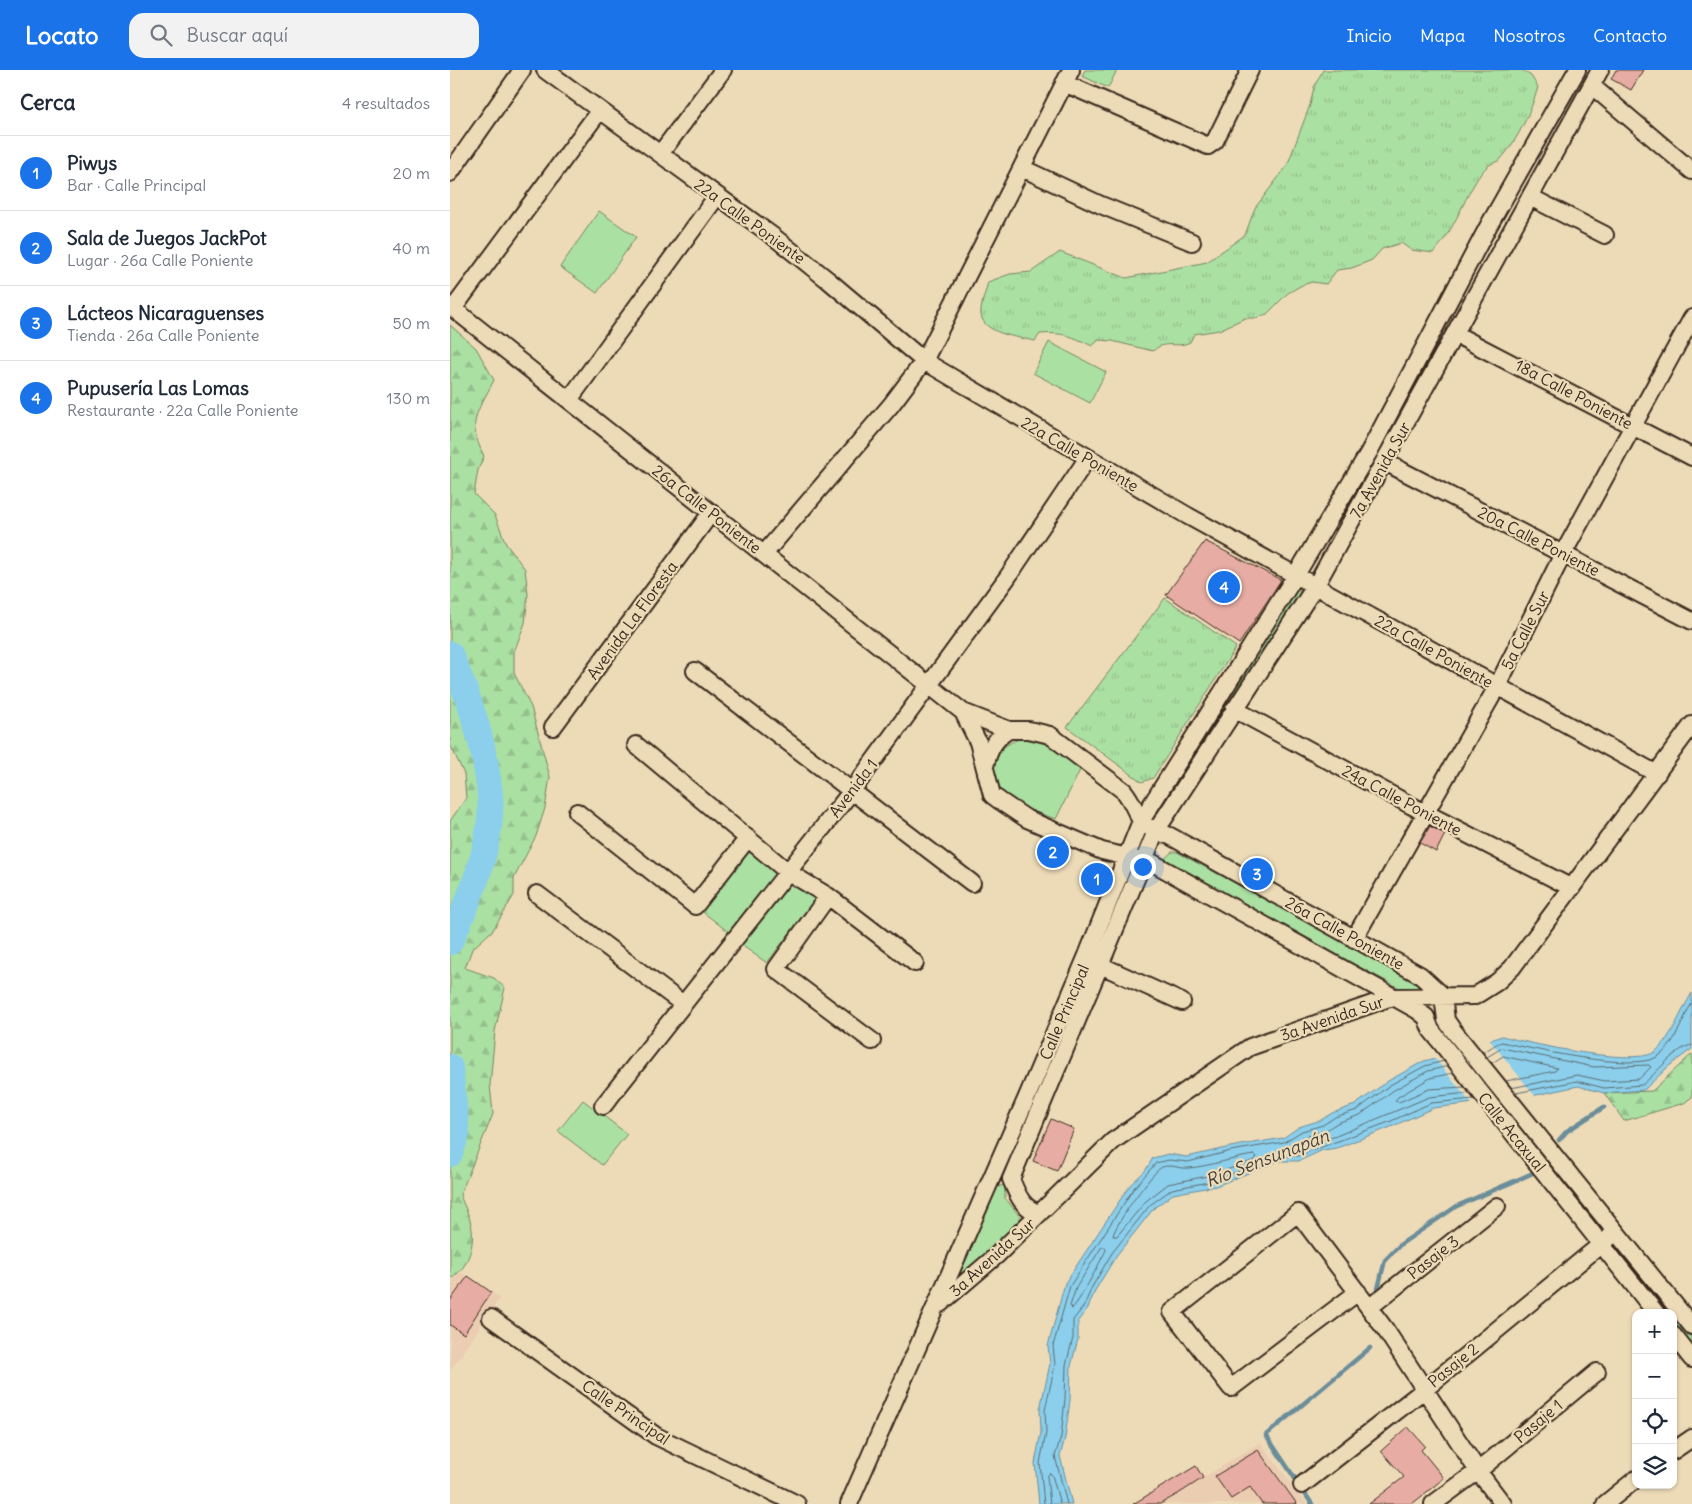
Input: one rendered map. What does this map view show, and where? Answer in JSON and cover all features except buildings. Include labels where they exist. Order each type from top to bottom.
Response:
[{"type":"street","points":[[450,173],[522,70]]},
{"type":"street","name":"22a Calle Poniente","points":[[545,70],[828,280],[924,361],[1087,459],[1657,774]]},
{"type":"street","points":[[660,154],[723,70]]},
{"type":"street","points":[[764,554],[891,405],[924,361],[1068,76],[1208,146],[1215,141],[1249,70]]},
{"type":"street","name":"7a Avenida Sur","points":[[1128,857],[1141,821],[1296,575],[1369,452],[1485,234],[1577,70]]},
{"type":"street","name":"7a Avenida Sur","points":[[1146,860],[1156,831],[1316,585],[1600,70]]},
{"type":"street","points":[[1592,86],[1692,170]]},
{"type":"street","points":[[452,308],[600,110]]},
{"type":"street","points":[[1022,168],[1101,205],[1192,242]]},
{"type":"street","points":[[569,400],[717,196]]},
{"type":"street","points":[[1530,196],[1605,235]]},
{"type":"street","name":"26a Calle Poniente","points":[[452,308],[964,712],[1008,730],[1029,730],[1050,735],[1124,791],[1133,802],[1141,821],[1156,831],[1170,836],[1420,975],[1443,996]]},
{"type":"street","name":"5a Calle Sur","points":[[1354,939],[1497,687],[1563,554],[1692,318]]},
{"type":"street","name":"18a Calle Poniente","points":[[1455,334],[1692,457]]},
{"type":"street","name":"Avenida 1","points":[[603,1106],[851,792],[1007,578],[1087,459]]},
{"type":"street","name":"20a Calle Poniente","points":[[1385,462],[1692,621]]},
{"type":"street","name":"Avenida La Floresta","points":[[553,727],[711,513]]},
{"type":"street","points":[[695,671],[972,883]]},
{"type":"street","name":"24a Calle Poniente","points":[[1234,709],[1426,813],[1572,888]]},
{"type":"street","name":"26a Calle Poniente","points":[[964,712],[978,742],[984,772],[992,795],[1011,810],[1102,851],[1128,857]]},
{"type":"street","name":"3a Avenida Sur","points":[[935,1308],[996,1256],[1113,1141],[1250,1047],[1392,997],[1475,996],[1506,975],[1692,725]]},
{"type":"street","points":[[984,772],[991,746],[999,736],[1008,730]]},
{"type":"street","points":[[636,745],[788,872],[828,896],[915,962]]},
{"type":"street","points":[[577,812],[695,906],[748,838]]},
{"type":"street","points":[[1128,857],[1146,860],[1392,997]]},
{"type":"street","name":"Calle Principal","points":[[849,1504],[1028,1097],[1128,857]]},
{"type":"street","name":"Calle Principal","points":[[1011,1179],[1100,964],[1146,860]]},
{"type":"street","points":[[537,894],[683,1004]]},
{"type":"street","points":[[828,896],[776,969],[872,1041]]},
{"type":"street","points":[[1100,964],[1182,1002]]},
{"type":"street","name":"Calle Acaxual","points":[[1443,996],[1446,1020],[1452,1029],[1692,1326]]},
{"type":"street","name":"Calle Acaxual","points":[[1392,997],[1417,1010],[1653,1309]]},
{"type":"street","points":[[989,1182],[1011,1179],[1026,1207],[1032,1212],[1040,1213]]},
{"type":"street","name":"Pasaje 3","points":[[1370,1307],[1497,1206]]},
{"type":"street","points":[[1358,1292],[1231,1388],[1172,1312],[1298,1213],[1370,1307],[1478,1471],[1504,1504]]},
{"type":"street","points":[[1603,1244],[1615,1231]]},
{"type":"street","name":"Pasaje 2","points":[[1302,1485],[1603,1244]]},
{"type":"street","name":"Calle Principal","points":[[491,1318],[656,1436],[797,1504]]},
{"type":"street","points":[[1677,1340],[1692,1359]]},
{"type":"street","name":"Pasaje 1","points":[[1433,1504],[1478,1471],[1597,1372]]},
{"type":"street","points":[[1677,1448],[1692,1438]]},
{"type":"street","points":[[1605,1504],[1632,1482]]},
{"type":"shaded area","points":[[461,1272],[500,1298],[450,1371],[450,1283]]},
{"type":"shaded area","points":[[1260,1442],[1307,1504],[1162,1504]]},
{"type":"green space","points":[[1085,70],[1117,70],[1108,88],[1082,76]]},
{"type":"green space","points":[[1323,70],[1522,70],[1531,76],[1538,87],[1528,115],[1513,143],[1499,161],[1492,163],[1481,174],[1446,237],[1433,253],[1411,250],[1401,243],[1382,249],[1372,260],[1352,268],[1337,270],[1326,284],[1312,282],[1302,285],[1288,293],[1267,314],[1256,318],[1245,318],[1219,330],[1194,334],[1190,342],[1180,345],[1162,346],[1153,351],[1112,341],[1099,340],[1092,346],[1073,337],[1061,334],[1040,334],[1035,341],[1001,333],[986,324],[982,318],[981,310],[988,282],[1010,274],[1031,272],[1060,252],[1126,278],[1207,262],[1245,235],[1255,208],[1287,166],[1310,105],[1314,87]]},
{"type":"green space","points":[[599,211],[636,237],[597,293],[560,267]]},
{"type":"green space","points":[[450,325],[476,348],[494,380],[476,417],[476,434],[484,456],[478,470],[474,494],[495,515],[506,544],[525,569],[528,594],[525,623],[514,652],[514,673],[531,707],[550,777],[545,808],[536,836],[514,878],[514,895],[493,930],[472,949],[465,968],[494,978],[505,988],[495,1031],[490,1085],[493,1114],[460,1195],[471,1224],[471,1247],[466,1263],[450,1279],[450,821],[466,798],[464,774],[450,744]]},
{"type":"green space","points":[[1049,342],[1106,372],[1090,403],[1033,373]]},
{"type":"green space","points":[[1296,589],[1303,594],[1163,807],[1158,804]]},
{"type":"green space","points":[[1165,598],[1236,647],[1153,778],[1142,782],[1067,727]]},
{"type":"green space","points":[[1019,739],[1045,744],[1060,751],[1082,766],[1056,819],[1012,801],[997,785],[994,774],[997,757],[1010,743]]},
{"type":"green space","points":[[748,838],[781,866],[730,933],[695,906]]},
{"type":"green space","points":[[1172,852],[1177,852],[1416,980],[1421,988],[1419,992],[1409,993],[1170,868],[1166,865],[1164,859]]},
{"type":"green space","points":[[788,872],[821,891],[767,963],[734,940]]},
{"type":"green space","points":[[1692,1054],[1692,1097],[1684,1103],[1624,1121],[1604,1093],[1652,1091]]},
{"type":"green space","points":[[583,1100],[627,1134],[602,1165],[558,1131]]},
{"type":"green space","points":[[1545,1155],[1599,1222],[1597,1226],[1591,1223],[1544,1159]]},
{"type":"green space","points":[[1005,1185],[1005,1198],[1022,1219],[967,1277],[960,1276],[957,1272],[991,1188]]},
{"type":"green space","points":[[1615,1242],[1670,1309],[1662,1309],[1613,1244]]},
{"type":"green space","points":[[1677,1318],[1692,1337],[1692,1347],[1677,1328]]},
{"type":"water","name":"Río Sensunapán","points":[[1692,993],[1692,1049],[1669,1066],[1644,1090],[1604,1093],[1578,1086],[1532,1096],[1433,1108],[1391,1127],[1337,1148],[1323,1150],[1299,1161],[1278,1161],[1216,1186],[1173,1194],[1154,1208],[1116,1256],[1096,1289],[1088,1308],[1078,1321],[1078,1339],[1071,1366],[1070,1400],[1065,1438],[1060,1456],[1072,1504],[1039,1504],[1035,1463],[1041,1432],[1040,1409],[1050,1364],[1048,1346],[1065,1283],[1130,1185],[1145,1171],[1153,1158],[1168,1154],[1187,1157],[1283,1138],[1299,1127],[1321,1120],[1332,1113],[1355,1105],[1388,1081],[1424,1061],[1487,1045],[1490,1040],[1502,1036],[1534,1044],[1606,1056],[1645,1056],[1656,1051],[1662,1045],[1676,1024]]},
{"type":"pier","points":[[1488,1038],[1536,1097],[1474,1107],[1433,1056],[1485,1043]]},
{"type":"waterway","points":[[450,654],[464,688],[481,741],[490,796],[488,833],[479,871],[450,942]]},
{"type":"waterway","points":[[450,1067],[457,1134],[450,1154]]},
{"type":"waterway","points":[[1559,1140],[1567,1131],[1604,1107]]},
{"type":"waterway","points":[[1376,1297],[1385,1260],[1401,1244],[1457,1206],[1533,1173]]},
{"type":"waterway","points":[[1312,1504],[1266,1435],[1370,1348]]},
{"type":"place","name":"Pupusería Las Lomas","points":[[1224,587]]},
{"type":"place","name":"Sala de Juegos JackPot","points":[[1053,852]]},
{"type":"place","name":"Lácteos Nicaraguenses","points":[[1257,874]]},
{"type":"place","name":"Piwys","points":[[1097,879]]}]
